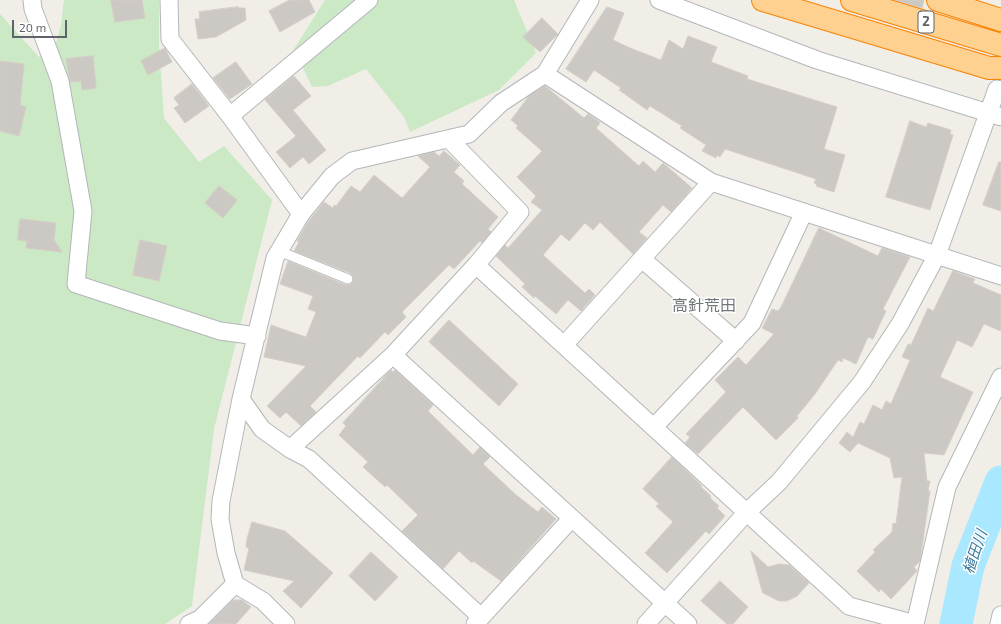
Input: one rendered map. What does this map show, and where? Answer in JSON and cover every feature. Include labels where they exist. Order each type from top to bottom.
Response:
[{"type":"highway","points":[[764,0],[989,68],[999,78]]},
{"type":"highway","points":[[810,0],[1001,59]]},
{"type":"highway","name":"2","points":[[852,0],[1001,45]]},
{"type":"highway","points":[[900,0],[1001,33]]},
{"type":"highway","points":[[938,0],[1001,20]]},
{"type":"highway","points":[[974,0],[1001,9]]},
{"type":"street","points":[[32,0],[33,9],[60,81],[83,211],[76,284],[220,331],[257,336]]},
{"type":"street","points":[[169,0],[170,39],[230,116],[301,214]]},
{"type":"street","points":[[230,116],[369,0]]},
{"type":"street","points":[[286,624],[262,601],[235,584],[226,554],[220,519],[221,500],[241,399],[275,258],[301,214],[332,176],[352,161],[469,134],[501,103],[545,74],[590,0]]},
{"type":"street","points":[[659,0],[817,60],[995,116]]},
{"type":"street","points":[[545,74],[711,182],[1001,276]]},
{"type":"street","points":[[646,624],[747,512],[779,482],[862,382],[900,324],[937,255],[995,116],[999,78]]},
{"type":"street","points":[[290,449],[393,355],[476,264],[520,212],[449,139]]},
{"type":"street","points":[[564,345],[711,182]]},
{"type":"street","points":[[654,427],[752,323],[804,212]]},
{"type":"street","points":[[642,259],[736,341]]},
{"type":"street","points":[[476,264],[849,606],[915,624],[947,487],[1001,377]]},
{"type":"street","points":[[393,355],[688,624]]},
{"type":"street","points":[[241,399],[262,429],[290,449],[310,459],[478,620],[572,518]]},
{"type":"street","points":[[189,624],[200,619],[235,584]]},
{"type":"lane","points":[[279,251],[348,279]]},
{"type":"green space","points":[[64,0],[159,0],[159,45],[164,118],[199,162],[224,146],[272,200],[214,429],[192,606],[165,624],[0,624],[0,14],[39,57],[54,50],[61,25]]},
{"type":"green space","points":[[325,0],[514,0],[536,53],[499,90],[410,132],[404,117],[366,69],[328,86],[312,87],[294,49]]},
{"type":"building","points":[[111,0],[142,0],[145,18],[115,22]]},
{"type":"building","points":[[290,0],[309,0],[315,12],[280,32],[269,11]]},
{"type":"building","points":[[895,0],[924,0],[922,8]]},
{"type":"building","points":[[238,7],[245,8],[246,20],[216,37],[198,39],[195,19],[200,19],[199,12]]},
{"type":"building","points":[[607,7],[624,13],[613,40],[630,48],[661,60],[669,40],[683,49],[688,36],[717,47],[711,62],[748,76],[747,79],[837,107],[824,149],[845,155],[834,192],[816,186],[817,184],[814,183],[816,179],[725,149],[720,157],[717,155],[716,158],[702,151],[706,145],[680,128],[682,126],[650,106],[647,110],[619,90],[621,88],[594,70],[586,82],[566,69]]},
{"type":"building","points":[[542,18],[558,34],[540,52],[523,37]]},
{"type":"building","points":[[165,48],[172,62],[148,75],[141,61]]},
{"type":"building","points":[[93,56],[96,88],[82,90],[81,81],[70,82],[66,59]]},
{"type":"building","points":[[0,61],[24,64],[20,105],[26,107],[19,136],[0,131]]},
{"type":"building","points":[[236,62],[252,84],[230,99],[213,78]]},
{"type":"building","points":[[294,76],[311,96],[293,110],[326,150],[309,164],[303,157],[290,168],[276,152],[296,136],[265,100]]},
{"type":"building","points":[[192,84],[209,106],[185,123],[174,108],[179,105],[174,98]]},
{"type":"building","points":[[545,86],[584,118],[588,114],[597,120],[600,123],[596,128],[639,166],[643,161],[655,172],[663,163],[692,188],[671,212],[663,205],[639,232],[647,238],[633,254],[600,222],[593,230],[585,223],[569,241],[561,234],[543,255],[585,293],[589,289],[595,295],[581,311],[568,300],[556,314],[522,287],[525,284],[496,256],[505,245],[508,248],[542,210],[531,202],[536,196],[517,177],[542,151],[516,128],[518,126],[511,120],[529,96]]},
{"type":"building","points":[[910,121],[926,127],[928,123],[951,130],[950,134],[953,135],[930,210],[886,197]]},
{"type":"building","points":[[444,151],[460,165],[454,172],[464,181],[462,184],[498,217],[488,229],[491,232],[482,243],[480,241],[454,269],[449,265],[402,312],[406,317],[388,335],[385,332],[360,358],[358,356],[310,406],[316,412],[301,426],[286,412],[280,418],[267,406],[306,366],[264,357],[271,325],[306,337],[316,312],[308,309],[313,296],[280,284],[288,261],[346,285],[351,284],[354,281],[353,276],[350,273],[294,251],[299,242],[297,241],[308,222],[324,202],[333,208],[351,186],[360,192],[374,175],[402,198],[430,167],[418,156],[434,152],[439,156]]},
{"type":"building","points":[[999,162],[1001,162],[1001,211],[983,205]]},
{"type":"building","points":[[219,186],[237,200],[223,218],[205,203]]},
{"type":"building","points":[[20,219],[56,223],[54,240],[62,252],[26,248],[27,241],[18,240]]},
{"type":"building","points":[[819,228],[878,256],[882,248],[910,257],[883,309],[886,311],[873,339],[868,337],[856,364],[843,358],[842,362],[838,360],[815,394],[797,416],[798,418],[776,440],[743,407],[698,454],[685,443],[690,437],[686,434],[726,392],[715,380],[738,357],[746,365],[774,334],[762,328],[772,309],[778,311],[781,307]]},
{"type":"building","points":[[140,240],[167,246],[159,281],[133,275]]},
{"type":"building","points":[[953,271],[975,279],[973,283],[1001,295],[1001,331],[984,324],[972,347],[957,340],[940,377],[973,392],[944,455],[924,453],[927,481],[930,481],[928,491],[930,491],[920,561],[914,567],[917,571],[891,599],[881,589],[879,592],[857,571],[875,552],[873,550],[892,532],[893,523],[896,524],[902,477],[894,478],[890,458],[858,443],[850,452],[839,443],[847,432],[853,437],[860,422],[864,424],[873,405],[882,410],[886,401],[891,404],[910,360],[902,357],[908,344],[911,345],[928,308],[933,311]]},
{"type":"building","points":[[449,320],[518,384],[499,406],[429,342]]},
{"type":"building","points":[[391,370],[393,372],[395,370],[433,405],[428,411],[473,455],[480,447],[490,457],[483,464],[515,494],[538,512],[542,507],[556,519],[501,581],[473,561],[472,563],[459,551],[443,569],[402,531],[418,515],[387,485],[385,487],[363,467],[368,462],[339,435],[346,426],[343,423]]},
{"type":"building","points":[[672,457],[711,496],[710,498],[719,506],[717,508],[725,516],[709,534],[706,531],[667,573],[645,553],[673,522],[656,506],[659,504],[643,489]]},
{"type":"building","points":[[252,522],[285,531],[333,573],[301,608],[283,591],[294,581],[244,570],[249,548],[246,547],[247,539]]},
{"type":"building","points":[[751,551],[768,567],[779,564],[789,565],[809,583],[797,596],[787,601],[779,601],[763,593]]},
{"type":"building","points":[[371,552],[398,577],[375,601],[349,576]]},
{"type":"building","points":[[720,581],[748,607],[733,624],[727,624],[701,601]]},
{"type":"building","points":[[233,600],[242,600],[251,607],[236,624],[209,624]]},
{"type":"waterway","name":"植田川","points":[[956,624],[968,566],[1001,482]]},
{"type":"district","name":"高針荒田","points":[[704,306]]}]
